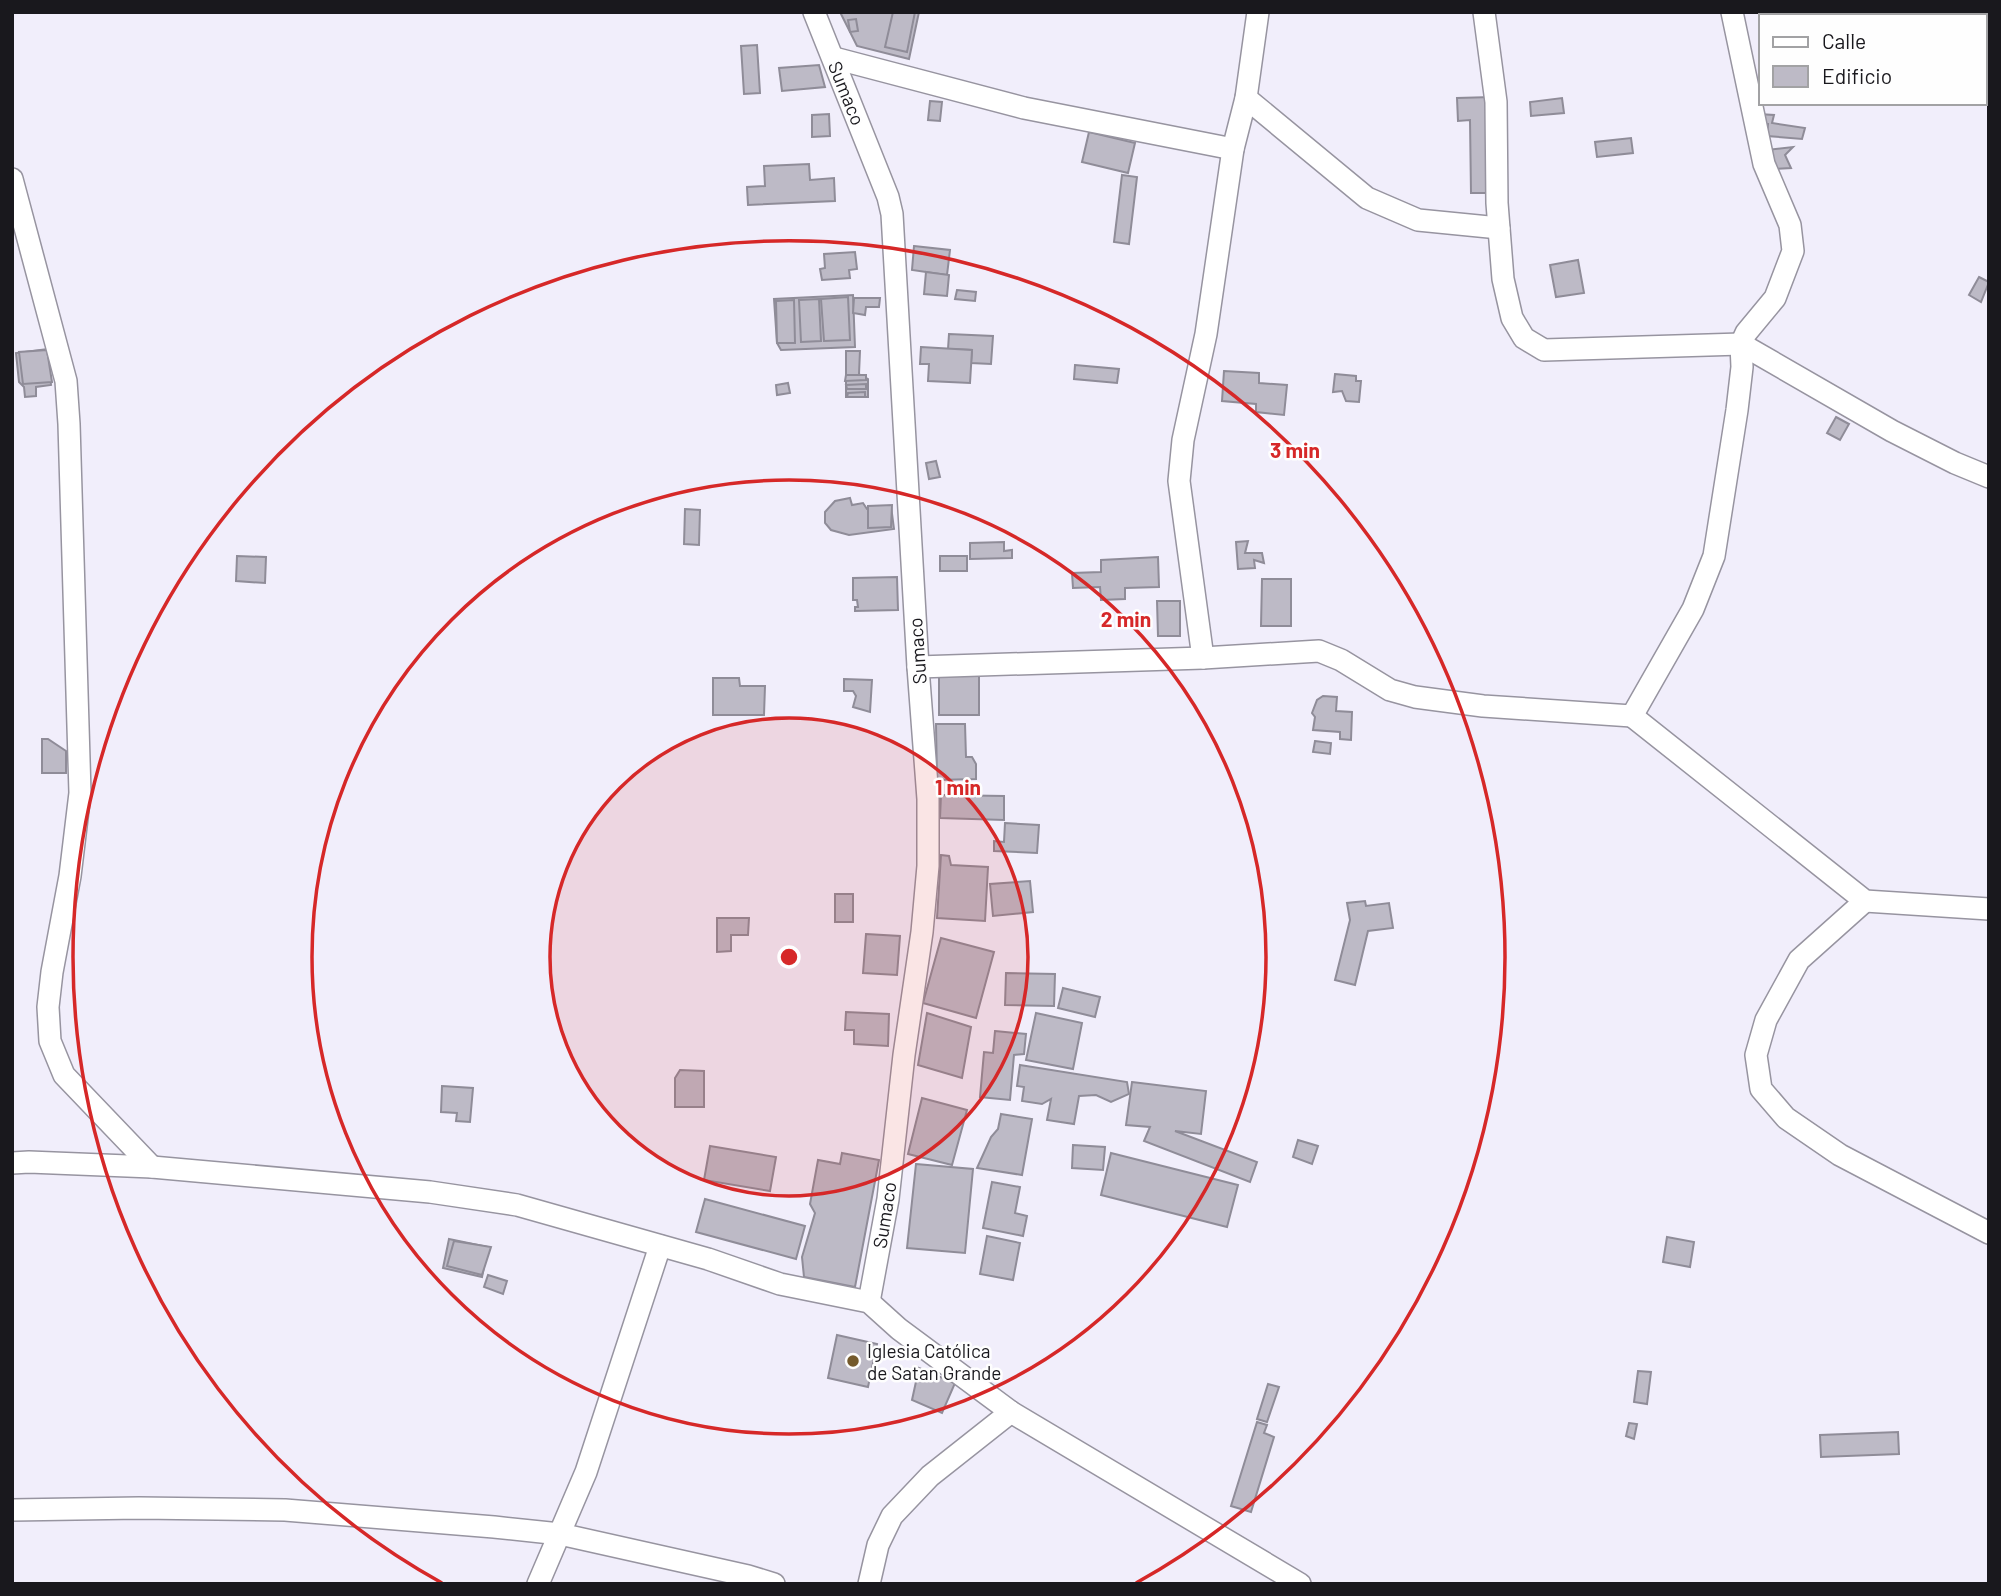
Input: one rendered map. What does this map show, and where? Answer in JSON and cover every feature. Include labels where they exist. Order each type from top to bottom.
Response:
[{"type":"street","name":"Sumaco","points":[[814,12],[888,197],[892,214],[928,799],[928,866],[922,932],[904,1055],[888,1199],[869,1302]]},
{"type":"street","points":[[1203,658],[1179,481],[1183,440],[1206,334],[1233,149],[1246,98],[1258,12]]},
{"type":"street","points":[[1484,12],[1496,102],[1503,279],[1512,318],[1524,338],[1544,350],[1741,344],[1892,431],[1989,477]]},
{"type":"street","points":[[1632,716],[1693,608],[1714,556],[1737,410],[1742,367],[1741,344],[1746,333],[1775,298],[1789,267],[1793,244],[1790,225],[1763,164],[1732,12]]},
{"type":"street","points":[[834,58],[1024,108],[1233,149]]},
{"type":"street","points":[[1246,98],[1367,198],[1418,220],[1499,228]]},
{"type":"street","points":[[12,179],[66,381],[69,424],[80,793],[70,876],[48,1007],[50,1041],[64,1075],[152,1167]]},
{"type":"street","points":[[918,667],[1203,658],[1319,651],[1341,660],[1390,690],[1415,697],[1483,706],[1632,716],[1866,901],[1989,909]]},
{"type":"street","points":[[1866,901],[1800,960],[1766,1020],[1756,1055],[1761,1089],[1786,1118],[1840,1155],[1989,1233]]},
{"type":"street","points":[[12,1163],[152,1167],[430,1192],[505,1203],[660,1246],[780,1284],[869,1302],[899,1329],[1012,1412],[1300,1584]]},
{"type":"street","points":[[538,1584],[586,1472],[660,1246]]},
{"type":"street","points":[[869,1584],[878,1545],[892,1516],[930,1476],[1012,1412]]},
{"type":"street","points":[[12,1510],[285,1510],[560,1534],[774,1584]]},
{"type":"building","points":[[840,12],[919,12],[909,59],[857,46]]},
{"type":"building","points":[[893,12],[915,12],[907,52],[885,47]]},
{"type":"building","points":[[856,19],[858,31],[850,32],[848,20]]},
{"type":"building","points":[[757,45],[760,93],[744,94],[741,46]]},
{"type":"building","points":[[819,65],[825,87],[782,91],[779,68]]},
{"type":"building","points":[[1492,97],[1494,193],[1471,193],[1470,120],[1458,121],[1457,98]]},
{"type":"building","points":[[1562,98],[1564,113],[1531,116],[1530,102]]},
{"type":"building","points":[[930,101],[942,102],[940,121],[928,120]]},
{"type":"building","points":[[829,114],[830,136],[812,137],[812,115]]},
{"type":"building","points":[[1758,114],[1774,115],[1772,123],[1805,128],[1802,139],[1767,136],[1768,124],[1759,124]]},
{"type":"building","points":[[1089,132],[1135,143],[1128,173],[1082,162]]},
{"type":"building","points":[[1631,138],[1633,153],[1597,157],[1595,142]]},
{"type":"building","points":[[1793,147],[1785,155],[1791,168],[1775,169],[1766,150]]},
{"type":"building","points":[[809,164],[810,180],[834,178],[835,201],[748,205],[747,187],[765,186],[764,166]]},
{"type":"building","points":[[1122,175],[1137,177],[1129,244],[1114,242]]},
{"type":"building","points":[[914,246],[950,250],[947,275],[912,270]]},
{"type":"building","points":[[855,252],[857,269],[849,270],[850,278],[822,280],[820,269],[825,268],[824,254]]},
{"type":"building","points":[[1578,260],[1584,293],[1556,297],[1550,265]]},
{"type":"building","points":[[926,272],[949,275],[947,296],[924,294]]},
{"type":"building","points":[[1979,277],[1989,282],[1981,302],[1969,295]]},
{"type":"building","points":[[957,290],[976,292],[975,301],[955,299]]},
{"type":"building","points":[[853,295],[855,347],[781,350],[777,343],[774,299]]},
{"type":"building","points":[[848,297],[850,340],[824,341],[821,299]]},
{"type":"building","points":[[854,298],[880,298],[879,307],[866,307],[865,315],[853,313]]},
{"type":"building","points":[[819,299],[821,341],[801,342],[799,300]]},
{"type":"building","points":[[794,300],[795,343],[777,343],[776,301]]},
{"type":"building","points":[[949,334],[993,336],[991,364],[971,363],[972,350],[948,349]]},
{"type":"building","points":[[921,347],[972,350],[970,383],[928,381],[929,364],[920,364]]},
{"type":"building","points":[[47,349],[51,385],[36,387],[36,396],[25,397],[24,387],[19,382],[16,353]]},
{"type":"building","points":[[47,350],[52,382],[23,384],[19,352]]},
{"type":"building","points":[[846,351],[860,351],[859,374],[868,379],[868,397],[846,397]]},
{"type":"building","points":[[1075,365],[1119,369],[1117,383],[1074,379]]},
{"type":"building","points":[[1224,371],[1259,373],[1259,383],[1287,385],[1284,415],[1256,412],[1256,404],[1222,401]]},
{"type":"building","points":[[1335,374],[1356,376],[1356,381],[1361,381],[1359,402],[1346,401],[1342,391],[1333,392]]},
{"type":"building","points":[[846,375],[866,375],[866,380],[845,381]]},
{"type":"building","points":[[788,383],[790,393],[777,395],[776,385]]},
{"type":"building","points":[[866,384],[866,389],[847,389],[846,385]]},
{"type":"building","points":[[865,392],[865,397],[847,397],[848,393]]},
{"type":"building","points":[[1836,417],[1849,424],[1840,440],[1827,433]]},
{"type":"building","points":[[936,461],[940,477],[929,479],[926,463]]},
{"type":"building","points":[[850,498],[852,505],[863,503],[867,509],[891,506],[894,529],[849,535],[831,530],[825,523],[825,512],[835,501]]},
{"type":"building","points":[[892,505],[891,527],[868,528],[868,506]]},
{"type":"building","points":[[685,509],[700,510],[699,545],[684,544]]},
{"type":"building","points":[[1248,541],[1245,553],[1262,553],[1264,563],[1254,560],[1255,568],[1238,569],[1236,542]]},
{"type":"building","points":[[1004,542],[1004,551],[1012,550],[1012,558],[970,559],[970,543]]},
{"type":"building","points":[[237,556],[266,557],[265,583],[236,581]]},
{"type":"building","points":[[940,556],[967,556],[967,571],[940,571]]},
{"type":"building","points":[[1158,557],[1159,587],[1125,588],[1125,599],[1101,600],[1100,587],[1073,588],[1072,573],[1101,572],[1101,560]]},
{"type":"building","points":[[897,577],[898,610],[855,611],[855,607],[858,607],[857,600],[853,600],[853,578]]},
{"type":"building","points":[[1262,579],[1291,579],[1291,626],[1261,626]]},
{"type":"building","points":[[1157,601],[1180,601],[1180,636],[1158,636]]},
{"type":"building","points":[[939,673],[979,673],[979,715],[939,715]]},
{"type":"building","points":[[713,678],[739,678],[740,686],[765,686],[764,715],[713,715]]},
{"type":"building","points":[[844,679],[872,680],[870,712],[853,707],[856,696],[853,691],[844,691]]},
{"type":"building","points":[[1323,696],[1337,697],[1336,711],[1352,712],[1351,740],[1340,739],[1340,732],[1313,730],[1315,717],[1312,713],[1317,700]]},
{"type":"building","points":[[936,724],[965,724],[966,757],[972,757],[976,764],[976,779],[937,780]]},
{"type":"building","points":[[42,739],[48,739],[66,751],[66,773],[42,773]]},
{"type":"building","points":[[1315,741],[1331,743],[1330,754],[1313,752]]},
{"type":"building","points":[[941,795],[1004,796],[1004,820],[940,818]]},
{"type":"building","points":[[1005,823],[1039,825],[1037,853],[994,851],[994,841],[1004,842]]},
{"type":"building","points":[[941,855],[949,856],[951,865],[988,867],[985,921],[937,918]]},
{"type":"building","points":[[1030,881],[1033,912],[993,916],[990,884]]},
{"type":"building","points":[[835,894],[853,894],[853,922],[835,922]]},
{"type":"building","points":[[1365,901],[1366,906],[1389,903],[1393,928],[1368,931],[1355,985],[1335,980],[1350,920],[1347,903]]},
{"type":"building","points":[[717,918],[749,918],[748,935],[731,935],[731,951],[717,952]]},
{"type":"building","points":[[866,934],[900,936],[897,975],[863,973]]},
{"type":"building","points":[[941,938],[994,952],[976,1018],[923,1003]]},
{"type":"building","points":[[1006,973],[1055,974],[1054,1006],[1005,1005]]},
{"type":"building","points":[[1063,988],[1100,997],[1095,1017],[1058,1008]]},
{"type":"building","points":[[846,1012],[889,1014],[888,1046],[854,1044],[854,1030],[845,1030]]},
{"type":"building","points":[[927,1013],[971,1027],[962,1078],[918,1065]]},
{"type":"building","points":[[1036,1013],[1082,1023],[1073,1069],[1026,1060]]},
{"type":"building","points":[[995,1031],[1026,1034],[1024,1054],[1014,1055],[1010,1100],[980,1097],[984,1052],[993,1053]]},
{"type":"building","points":[[1020,1065],[1127,1082],[1129,1094],[1111,1102],[1096,1095],[1079,1096],[1074,1124],[1047,1120],[1051,1099],[1042,1104],[1022,1101],[1024,1087],[1017,1086]]},
{"type":"building","points":[[680,1070],[704,1071],[704,1107],[675,1107],[675,1078]]},
{"type":"building","points":[[1132,1082],[1206,1091],[1201,1134],[1175,1131],[1257,1162],[1250,1182],[1144,1141],[1150,1127],[1126,1125]]},
{"type":"building","points":[[442,1086],[473,1088],[470,1122],[456,1121],[457,1113],[441,1112]]},
{"type":"building","points":[[922,1098],[967,1110],[952,1165],[908,1154]]},
{"type":"building","points":[[1001,1114],[1032,1119],[1022,1175],[977,1168],[991,1137],[998,1129]]},
{"type":"building","points":[[1298,1140],[1318,1146],[1312,1164],[1293,1157]]},
{"type":"building","points":[[1073,1145],[1105,1147],[1103,1170],[1072,1168]]},
{"type":"building","points":[[710,1146],[776,1157],[770,1191],[704,1180]]},
{"type":"building","points":[[842,1153],[879,1160],[855,1287],[804,1277],[802,1257],[815,1213],[810,1204],[818,1160],[840,1164]]},
{"type":"building","points":[[1111,1153],[1238,1185],[1227,1227],[1101,1195]]},
{"type":"building","points":[[916,1164],[973,1169],[965,1253],[907,1248]]},
{"type":"building","points":[[992,1182],[1020,1187],[1015,1213],[1027,1216],[1023,1236],[983,1228]]},
{"type":"building","points":[[705,1199],[805,1226],[796,1259],[696,1232]]},
{"type":"building","points":[[987,1236],[1020,1243],[1013,1280],[980,1274]]},
{"type":"building","points":[[1667,1237],[1694,1242],[1690,1267],[1663,1262]]},
{"type":"building","points":[[449,1239],[488,1247],[482,1277],[443,1268]]},
{"type":"building","points":[[454,1241],[491,1247],[482,1275],[447,1266]]},
{"type":"building","points":[[488,1275],[507,1281],[503,1294],[484,1287]]},
{"type":"building","name":"Iglesia Católica de Satan Grande","points":[[837,1335],[877,1344],[868,1387],[828,1378]]},
{"type":"building","points":[[919,1368],[955,1383],[942,1413],[912,1400]]},
{"type":"building","points":[[1638,1371],[1651,1372],[1647,1404],[1634,1402]]},
{"type":"building","points":[[1268,1384],[1279,1387],[1267,1422],[1257,1419]]},
{"type":"building","points":[[1257,1422],[1267,1425],[1264,1433],[1274,1437],[1251,1512],[1231,1506]]},
{"type":"building","points":[[1629,1423],[1637,1424],[1634,1439],[1626,1436]]},
{"type":"building","points":[[1898,1432],[1899,1454],[1821,1457],[1820,1435]]},
{"type":"place","name":"Iglesia Católica de Satan Grande","points":[[853,1361]]}]
